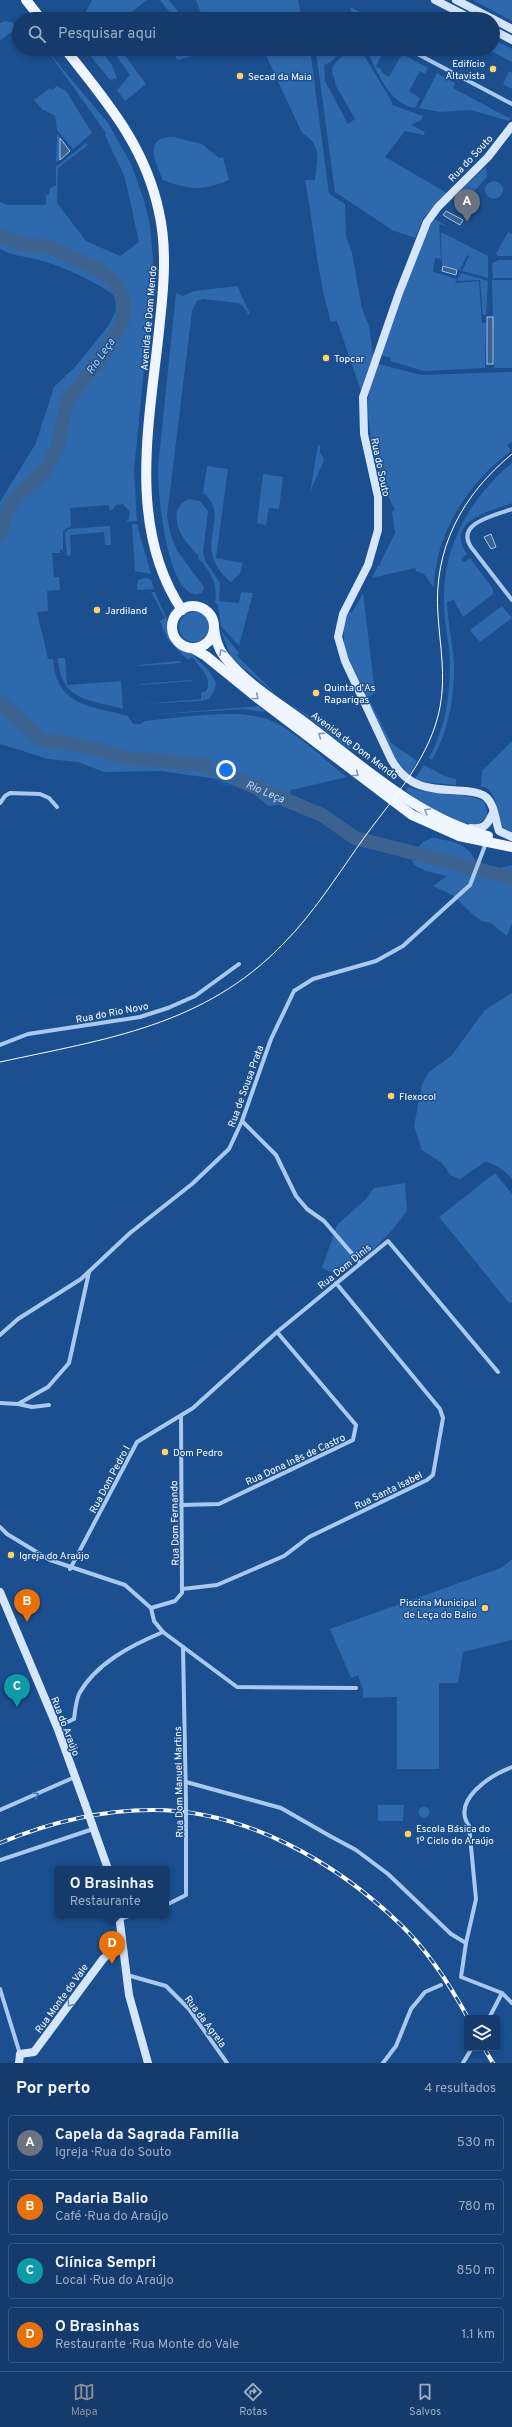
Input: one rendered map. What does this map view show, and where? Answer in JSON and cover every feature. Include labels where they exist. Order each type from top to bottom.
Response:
[{"type":"main road","points":[[26,0],[35,12]]},
{"type":"main road","name":"Avenida de Dom Mendo","points":[[70,56],[129,135],[149,177],[159,213],[163,239],[164,275],[146,459],[146,497],[156,552],[166,579],[182,610]]},
{"type":"main road","points":[[192,648],[207,643],[214,628],[212,620],[206,611],[195,607],[182,610],[174,620],[173,633],[180,644],[192,648],[206,656],[407,812],[443,830],[486,843],[512,847]]},
{"type":"main road","name":"Avenida de Dom Mendo","points":[[214,628],[215,638],[222,652],[243,675],[414,803],[440,818],[476,833],[512,839]]},
{"type":"street","points":[[435,0],[458,12]]},
{"type":"street","points":[[456,0],[479,12]]},
{"type":"street","points":[[500,23],[512,29]]},
{"type":"street","points":[[500,34],[512,40]]},
{"type":"street","points":[[421,56],[512,104]]},
{"type":"street","name":"Rua do Souto","points":[[512,126],[488,157],[438,207],[427,222],[375,359],[363,396],[362,414],[364,434],[378,497],[378,530],[368,565],[342,614],[338,637],[345,661],[399,772],[409,781],[422,787],[481,794],[491,803],[499,831],[512,839]]},
{"type":"street","points":[[512,509],[475,523],[470,528],[467,537],[472,547],[512,600]]},
{"type":"street","points":[[0,803],[5,796],[10,793],[40,794],[49,798],[57,807]]},
{"type":"street","points":[[462,827],[480,829],[485,826],[493,813]]},
{"type":"street","name":"Rua de Sousa Prata","points":[[0,1335],[18,1319],[81,1279],[130,1233],[192,1184],[229,1149],[242,1121],[271,1038],[294,991],[313,979],[376,961],[403,946],[465,890],[474,877],[486,843]]},
{"type":"street","name":"Rua do Rio Novo","points":[[0,1045],[28,1034],[133,1018],[168,1008],[195,996],[239,964]]},
{"type":"street","points":[[242,1121],[276,1155],[296,1196],[307,1209],[324,1221],[360,1263]]},
{"type":"street","name":"Rua Dom Dinis","points":[[181,1416],[193,1408],[277,1332],[388,1241],[498,1372]]},
{"type":"street","points":[[18,1404],[48,1388],[69,1363],[89,1272]]},
{"type":"street","name":"Rua Santa Isabel","points":[[182,1589],[217,1585],[284,1556],[309,1537],[433,1475],[443,1418],[440,1408],[336,1283]]},
{"type":"street","name":"Rua Dona Inês de Castro","points":[[181,1505],[219,1504],[353,1440],[356,1425],[277,1332]]},
{"type":"street","points":[[0,1403],[18,1404],[32,1407],[49,1405]]},
{"type":"street","name":"Rua Dom Fernando","points":[[181,1416],[182,1589]]},
{"type":"street","name":"Rua Dom Pedro I","points":[[70,1568],[137,1442],[181,1416]]},
{"type":"street","points":[[0,1527],[7,1534],[28,1548],[70,1568],[125,1585],[151,1608],[154,1621],[163,1632],[237,1687],[356,1688]]},
{"type":"street","points":[[151,1608],[175,1601],[180,1598],[182,1589]]},
{"type":"street","name":"Rua do Araújo","points":[[0,1592],[57,1727],[107,1866]]},
{"type":"street","points":[[57,1727],[74,1719],[79,1695],[98,1670],[136,1643],[163,1632]]},
{"type":"street","name":"Rua Dom Manuel Martins","points":[[169,1904],[186,1895],[186,1782],[183,1647]]},
{"type":"street","points":[[512,1767],[492,1776],[471,1795],[463,1812],[471,1838],[476,1899],[466,1943],[461,1977],[502,1993],[512,2002]]},
{"type":"street","points":[[0,1810],[75,1777]]},
{"type":"street","points":[[186,1782],[281,1808],[349,1846],[388,1874],[451,1934],[466,1943]]},
{"type":"street","points":[[0,1860],[93,1826]]},
{"type":"street","points":[[119,1918],[134,2015],[148,2063]]},
{"type":"street","name":"Rua Monte do Vale","points":[[20,2054],[34,2052],[103,1959],[122,1942]]},
{"type":"street","name":"Rua da Agrela","points":[[127,1975],[166,1986],[189,2009],[227,2063]]},
{"type":"street","points":[[384,2063],[396,2046],[411,2009],[425,1992],[441,1985]]},
{"type":"street","points":[[0,1989],[20,2054],[19,2063]]},
{"type":"street","points":[[491,2015],[502,1993]]},
{"type":"street","points":[[463,2063],[470,2051]]},
{"type":"shaded area","points":[[92,0],[147,0],[131,12],[86,12]]},
{"type":"shaded area","points":[[160,0],[169,0],[178,12],[169,12]]},
{"type":"shaded area","points":[[196,0],[298,0],[301,12],[200,12]]},
{"type":"shaded area","points":[[473,0],[512,0],[512,21],[500,15],[500,12],[495,12]]},
{"type":"shaded area","points":[[350,7],[360,12],[352,12]]},
{"type":"shaded area","points":[[5,21],[12,23],[12,32],[0,41],[0,23]]},
{"type":"shaded area","points":[[500,43],[512,49],[512,62],[500,56]]},
{"type":"shaded area","points":[[51,56],[108,123],[131,164],[144,200],[150,226],[153,258],[152,287],[134,470],[137,521],[126,522],[129,518],[130,512],[123,504],[116,505],[110,511],[109,505],[70,508],[71,526],[63,531],[63,549],[60,550],[60,553],[52,553],[54,577],[59,577],[60,590],[47,591],[48,611],[37,612],[48,659],[53,659],[56,675],[61,687],[68,695],[88,706],[128,716],[133,724],[140,724],[145,721],[192,716],[227,714],[259,717],[282,726],[311,747],[347,777],[291,790],[286,804],[269,806],[238,782],[161,771],[104,772],[78,762],[48,759],[0,744],[0,502],[36,443],[54,387],[76,366],[109,325],[116,310],[115,296],[90,280],[51,264],[36,259],[10,254],[0,249],[0,202],[7,205],[46,205],[46,195],[49,195],[50,188],[56,185],[56,167],[86,143],[88,145],[58,168],[57,203],[86,241],[120,256],[139,242],[125,178],[105,135],[106,133]]},
{"type":"shaded area","points":[[91,56],[105,56],[112,65],[117,78],[110,80]]},
{"type":"shaded area","points":[[116,56],[125,56],[146,84],[125,101],[117,90],[130,75]]},
{"type":"shaded area","points":[[176,56],[192,56],[178,60],[175,57]]},
{"type":"shaded area","points":[[266,56],[311,56],[329,194],[345,204],[346,237],[352,253],[362,309],[369,326],[373,355],[361,391],[337,321],[331,322],[326,305],[305,180],[315,180],[317,153],[313,143],[302,133]]},
{"type":"shaded area","points":[[317,56],[338,56],[331,62],[324,65],[325,81],[348,124],[355,119],[336,86],[332,70],[337,61],[343,56],[362,56],[365,57],[392,102],[392,105],[423,116],[421,120],[411,125],[425,132],[424,135],[405,131],[385,157],[447,193],[424,217],[415,238],[392,230],[335,192]]},
{"type":"shaded area","points":[[369,56],[381,56],[376,66],[382,70],[381,72],[389,77],[401,56],[406,56],[428,68],[425,74],[420,71],[409,91],[420,98],[415,108],[398,100],[384,85]]},
{"type":"shaded area","points":[[509,71],[512,73],[512,89],[503,84]]},
{"type":"shaded area","points":[[437,73],[455,83],[453,88],[509,118],[512,112],[509,121],[471,110],[440,112],[419,108]]},
{"type":"shaded area","points":[[57,86],[66,91],[92,133],[73,149],[57,130],[55,116],[42,109],[34,100],[50,88],[52,90]]},
{"type":"shaded area","points":[[57,134],[60,138],[60,160],[56,162]]},
{"type":"shaded area","points":[[173,137],[202,144],[219,158],[223,157],[229,180],[220,184],[196,188],[181,186],[163,180],[155,159],[154,146],[157,141],[163,138]]},
{"type":"shaded area","points":[[60,138],[70,151],[60,160]]},
{"type":"shaded area","points":[[486,167],[487,177],[468,198],[464,194],[461,196],[458,193]]},
{"type":"shaded area","points":[[494,181],[500,184],[503,190],[500,196],[494,199],[488,196],[485,190],[488,184]]},
{"type":"shaded area","points":[[446,211],[463,220],[460,225],[443,215]]},
{"type":"shaded area","points":[[434,219],[449,227],[439,224],[441,259],[435,258],[433,272],[457,279],[455,283],[479,281],[482,323],[486,323],[485,368],[424,371],[390,361],[391,358],[381,355],[422,242]]},
{"type":"shaded area","points":[[441,232],[488,256],[488,278],[462,271],[469,256],[467,255],[460,270],[442,265]]},
{"type":"shaded area","points":[[508,232],[512,234],[512,256],[498,256],[496,254]]},
{"type":"shaded area","points":[[499,260],[512,260],[512,278],[493,278],[492,263]]},
{"type":"shaded area","points":[[443,266],[457,270],[456,275],[442,271]]},
{"type":"shaded area","points":[[461,273],[488,281],[486,315],[483,315],[480,280],[457,281]]},
{"type":"shaded area","points":[[492,280],[512,280],[512,368],[494,368]]},
{"type":"shaded area","points":[[237,286],[250,314],[248,314],[243,306],[238,303],[203,299],[197,301],[192,311],[167,516],[171,536],[178,552],[204,587],[202,593],[190,592],[180,582],[172,565],[162,520],[158,479],[176,293],[183,296],[194,291]]},
{"type":"shaded area","points":[[487,317],[493,317],[493,364],[487,364]]},
{"type":"shaded area","points":[[378,364],[422,375],[512,372],[512,442],[507,445],[511,451],[481,478],[457,511],[447,529],[440,548],[434,588],[424,574],[416,571],[415,568],[372,578],[378,565],[381,566],[380,563],[395,533],[392,512],[395,510],[379,472],[370,431],[368,403],[369,393]]},
{"type":"shaded area","points":[[318,445],[320,445],[320,453],[324,458],[310,492]]},
{"type":"shaded area","points":[[512,463],[512,503],[482,514],[473,519],[466,525],[461,533],[461,543],[467,554],[461,559],[464,562],[470,558],[493,589],[493,594],[463,617],[454,600],[447,602],[454,661],[452,699],[447,725],[432,760],[429,758],[444,719],[449,691],[450,663],[444,604],[445,577],[449,558],[455,540],[472,506],[497,476]]},
{"type":"shaded area","points":[[207,466],[228,469],[216,558],[243,563],[240,573],[231,582],[219,569],[213,557],[211,545],[214,512],[211,502],[203,493]]},
{"type":"shaded area","points":[[263,474],[283,477],[279,509],[269,508],[266,525],[257,523]]},
{"type":"shaded area","points":[[189,499],[200,501],[208,511],[203,553],[206,562],[220,583],[219,601],[239,603],[241,592],[253,593],[239,646],[221,626],[218,605],[215,603],[216,596],[214,584],[210,573],[198,558],[199,556],[186,542],[180,531],[177,510],[182,503]]},
{"type":"shaded area","points":[[132,524],[137,524],[151,574],[135,571]]},
{"type":"shaded area","points":[[110,526],[111,545],[105,545],[104,532],[70,535],[71,555],[67,556],[65,533],[68,529]]},
{"type":"shaded area","points":[[491,534],[496,547],[491,549],[484,537]]},
{"type":"shaded area","points":[[145,578],[151,580],[154,589],[137,590],[138,580]]},
{"type":"shaded area","points":[[151,592],[155,592],[168,622],[171,640],[179,648],[191,653],[210,672],[216,683],[215,690],[209,699],[200,701],[142,704],[201,699],[201,693],[206,691],[208,687],[205,673],[192,657],[188,660],[168,640],[160,621],[165,618]]},
{"type":"shaded area","points":[[363,593],[375,693],[368,697],[391,743],[417,761],[409,775],[394,757],[344,648],[344,630],[342,629],[348,611],[352,613]]},
{"type":"shaded area","points":[[502,606],[512,618],[480,642],[470,630]]},
{"type":"shaded area","points":[[194,612],[205,616],[209,627],[205,638],[194,642],[183,638],[179,627],[183,616]]},
{"type":"shaded area","points":[[221,631],[239,653],[237,656],[278,696],[231,658]]},
{"type":"shaded area","points":[[58,658],[65,658],[67,685],[121,681],[123,709],[88,700],[71,691],[65,683],[60,672]]},
{"type":"shaded area","points":[[180,661],[181,663],[139,666],[139,665]]},
{"type":"shaded area","points":[[194,681],[141,685],[141,684]]},
{"type":"shaded area","points":[[287,701],[346,741],[351,749],[349,749]]},
{"type":"shaded area","points":[[259,706],[265,712],[244,709],[147,715]]},
{"type":"shaded area","points":[[512,741],[512,834],[505,829],[501,823],[494,798],[491,793],[485,787],[481,787],[482,771]]},
{"type":"shaded area","points":[[424,765],[445,776],[456,779],[456,785],[423,782],[415,779]]},
{"type":"shaded area","points":[[408,787],[427,792],[461,795],[479,799],[485,803],[488,816],[477,825],[458,821],[439,813],[422,802],[406,791]]},
{"type":"shaded area","points":[[432,838],[464,846],[473,855],[476,862],[485,866],[502,868],[512,865],[512,923],[507,936],[491,923],[482,921],[471,913],[454,896],[433,886],[447,876],[426,871],[414,865],[410,855],[423,842]]},
{"type":"shaded area","points":[[512,993],[512,1179],[500,1168],[485,1162],[460,1179],[450,1175],[442,1163],[422,1150],[414,1126],[422,1085],[428,1073],[452,1055],[485,1010]]},
{"type":"shaded area","points":[[495,1173],[512,1194],[512,1302],[510,1304],[439,1217]]},
{"type":"shaded area","points":[[405,1183],[407,1211],[393,1229],[369,1254],[331,1272],[322,1268],[337,1225],[366,1199],[374,1188]]},
{"type":"shaded area","points":[[512,1559],[512,1640],[463,1652],[458,1683],[439,1683],[439,1769],[397,1769],[397,1697],[363,1698],[363,1690],[358,1675],[351,1678],[330,1629],[501,1568]]},
{"type":"shaded area","points":[[378,1805],[404,1805],[403,1821],[378,1821]]},
{"type":"shaded area","points":[[422,1807],[426,1807],[428,1808],[428,1816],[422,1817],[419,1814],[419,1810]]},
{"type":"waterway","name":"Rio Leça","points":[[0,237],[27,245],[50,247],[97,269],[115,282],[124,303],[123,321],[103,355],[67,401],[57,449],[44,471],[16,497],[6,513],[0,534]]},
{"type":"waterway","name":"Rio Leça","points":[[0,702],[41,740],[84,746],[128,758],[200,764],[322,815],[355,838],[512,878]]},
{"type":"tram line","points":[[0,1062],[115,1036],[152,1025],[187,1011],[220,994],[253,972],[283,944],[306,919],[400,790],[429,742],[440,707],[442,695],[443,672],[438,615],[438,591],[440,568],[446,546],[454,525],[465,506],[494,470],[512,454]]},
{"type":"railway","points":[[0,1843],[37,1829],[75,1819],[113,1812],[153,1810],[187,1812],[221,1819],[255,1830],[287,1844],[318,1861],[348,1880],[375,1902],[411,1935],[429,1957],[454,1993],[466,2015]]},
{"type":"railway","points":[[486,2051],[493,2063]]},
{"type":"place","name":"Edifício Altavista","points":[[493,69]]},
{"type":"place","name":"Secad da Maia","points":[[240,76]]},
{"type":"place","name":"Capela da Sagrada Família","points":[[467,222]]},
{"type":"place","name":"Topcar","points":[[326,358]]},
{"type":"place","name":"Jardiland","points":[[97,610]]},
{"type":"place","name":"Quinta d'As Raparigas","points":[[316,693]]},
{"type":"place","name":"Flexocol","points":[[391,1096]]},
{"type":"place","name":"Dom Pedro","points":[[165,1452]]},
{"type":"place","name":"Igreja do Araújo","points":[[11,1555]]},
{"type":"place","name":"Piscina Municipal de Leça do Balio","points":[[485,1608]]},
{"type":"place","name":"Padaria Balio","points":[[27,1622]]},
{"type":"place","name":"Clínica Sempri","points":[[17,1707]]},
{"type":"place","name":"Escola Básica do 1º Ciclo do Araújo","points":[[408,1834]]},
{"type":"place","name":"O Brasinhas","points":[[112,1964]]}]
